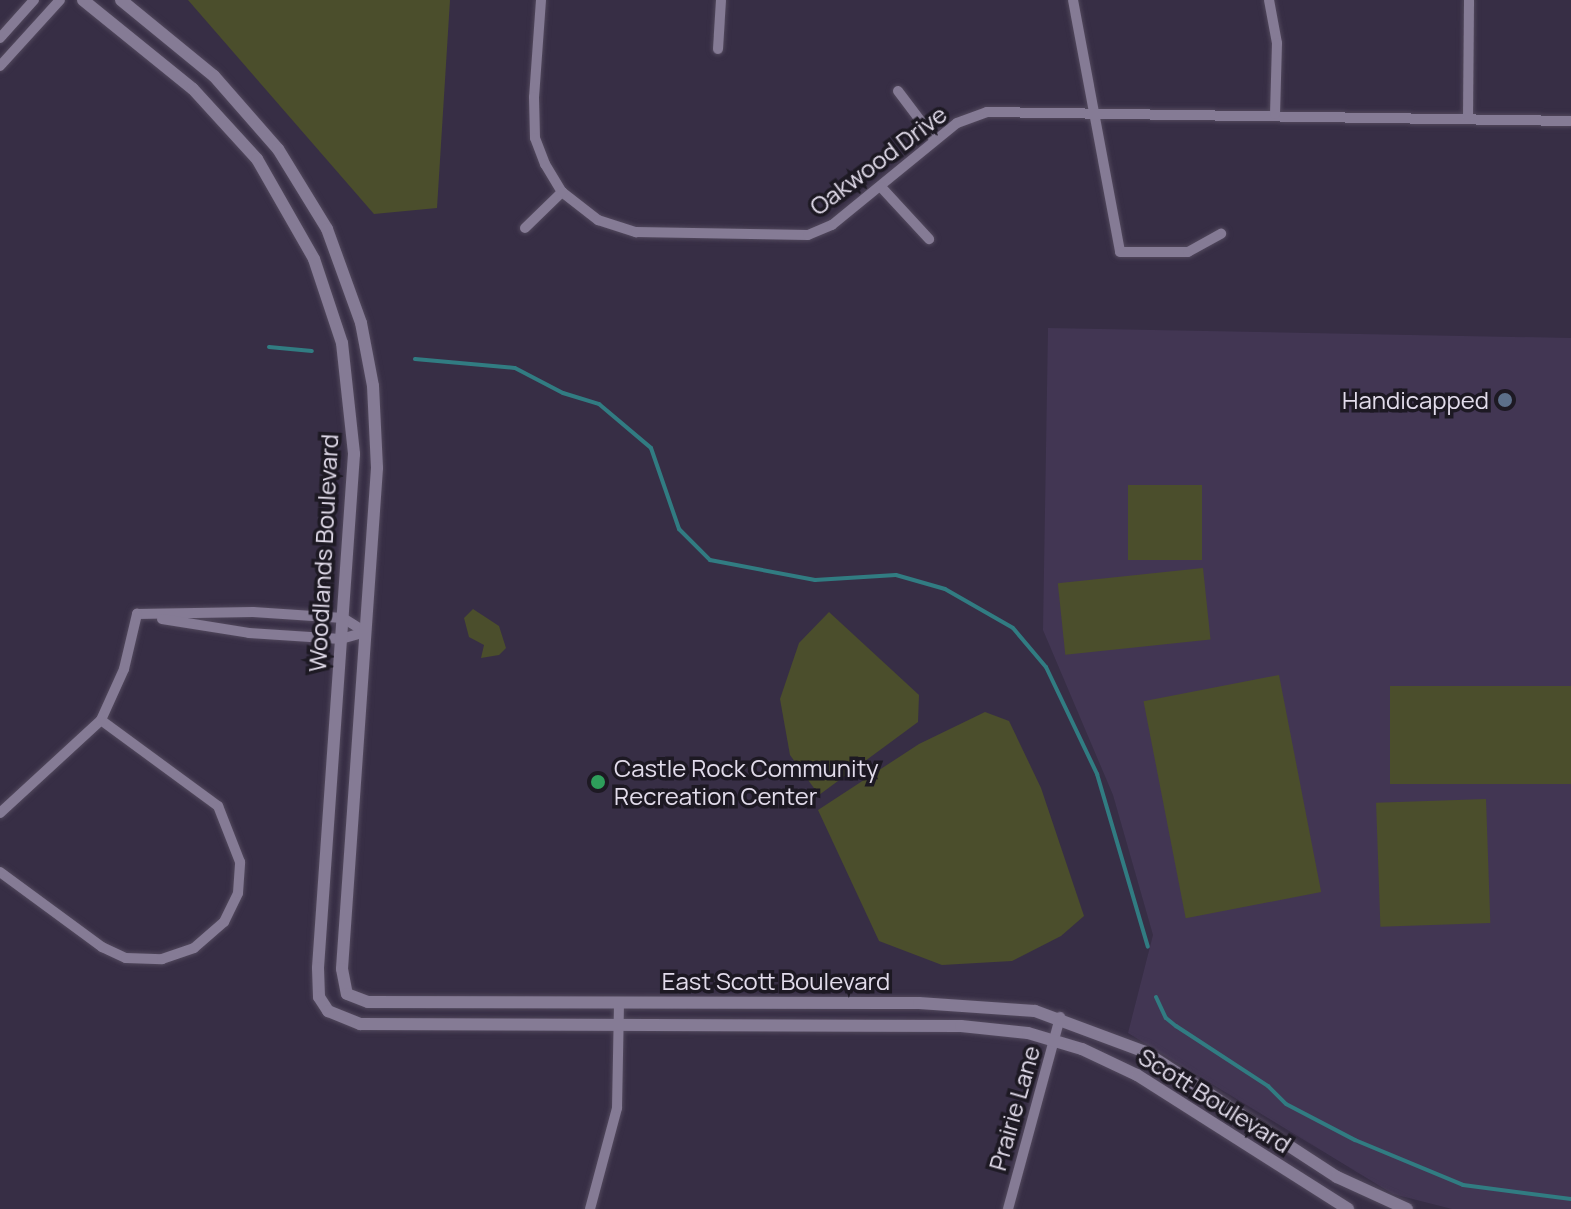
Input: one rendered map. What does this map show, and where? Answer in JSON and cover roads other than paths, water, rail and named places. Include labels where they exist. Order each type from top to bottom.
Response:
[{"type":"street","points":[[0,38],[34,0]]},
{"type":"street","points":[[0,66],[60,0]]},
{"type":"street","name":"Woodlands Boulevard","points":[[83,0],[217,113],[273,182],[314,259],[334,314],[351,400],[353,481],[318,968],[319,997],[328,1011]]},
{"type":"street","name":"Woodlands Boulevard","points":[[121,0],[214,76],[260,125],[310,198],[342,262],[369,356],[376,419],[342,969],[347,994]]},
{"type":"street","name":"Oakwood Drive","points":[[541,0],[535,138],[562,192],[598,220],[636,232],[808,235],[832,225],[957,123],[987,112],[1275,114],[1571,121]]},
{"type":"street","points":[[718,49],[721,0]]},
{"type":"street","points":[[1073,0],[1120,252],[1188,252],[1221,234]]},
{"type":"street","points":[[1269,0],[1277,43],[1275,114]]},
{"type":"street","points":[[1468,118],[1469,0]]},
{"type":"street","points":[[898,91],[935,140]]},
{"type":"street","points":[[881,187],[929,239]]},
{"type":"street","points":[[525,228],[562,192]]},
{"type":"street","points":[[137,614],[253,612],[343,618],[365,632]]},
{"type":"street","points":[[137,614],[249,633],[341,639],[365,632]]},
{"type":"street","points":[[0,813],[101,720],[124,669],[137,614]]},
{"type":"street","points":[[0,872],[102,947],[126,958],[162,959],[194,948],[224,922],[238,893],[240,862],[218,806],[101,720]]},
{"type":"street","name":"East Scott Boulevard","points":[[347,994],[368,1002],[975,1004],[1060,1017],[1120,1039],[1191,1081]]},
{"type":"street","points":[[590,1209],[617,1108],[619,1003]]},
{"type":"street","name":"East Scott Boulevard","points":[[328,1011],[360,1024],[619,1028],[961,1026],[1054,1039]]},
{"type":"street","name":"Prairie Lane","points":[[1008,1209],[1060,1017]]},
{"type":"street","name":"Scott Boulevard","points":[[1054,1039],[1137,1075],[1348,1209]]},
{"type":"street","name":"Scott Boulevard","points":[[1191,1081],[1337,1177],[1407,1209]]},
{"type":"waterway","points":[[269,347],[312,351]]},
{"type":"waterway","points":[[415,359],[515,368],[563,393],[599,404],[651,448],[679,529],[710,560],[815,580],[896,575],[945,589],[1013,628],[1046,667],[1097,774],[1148,947]]},
{"type":"waterway","points":[[1156,997],[1166,1018],[1176,1026],[1268,1086],[1286,1104],[1355,1140],[1463,1185],[1571,1199]]},
{"type":"place","name":"Handicapped","points":[[1505,400]]},
{"type":"place","name":"Castle Rock Community Recreation Center","points":[[598,782]]}]
